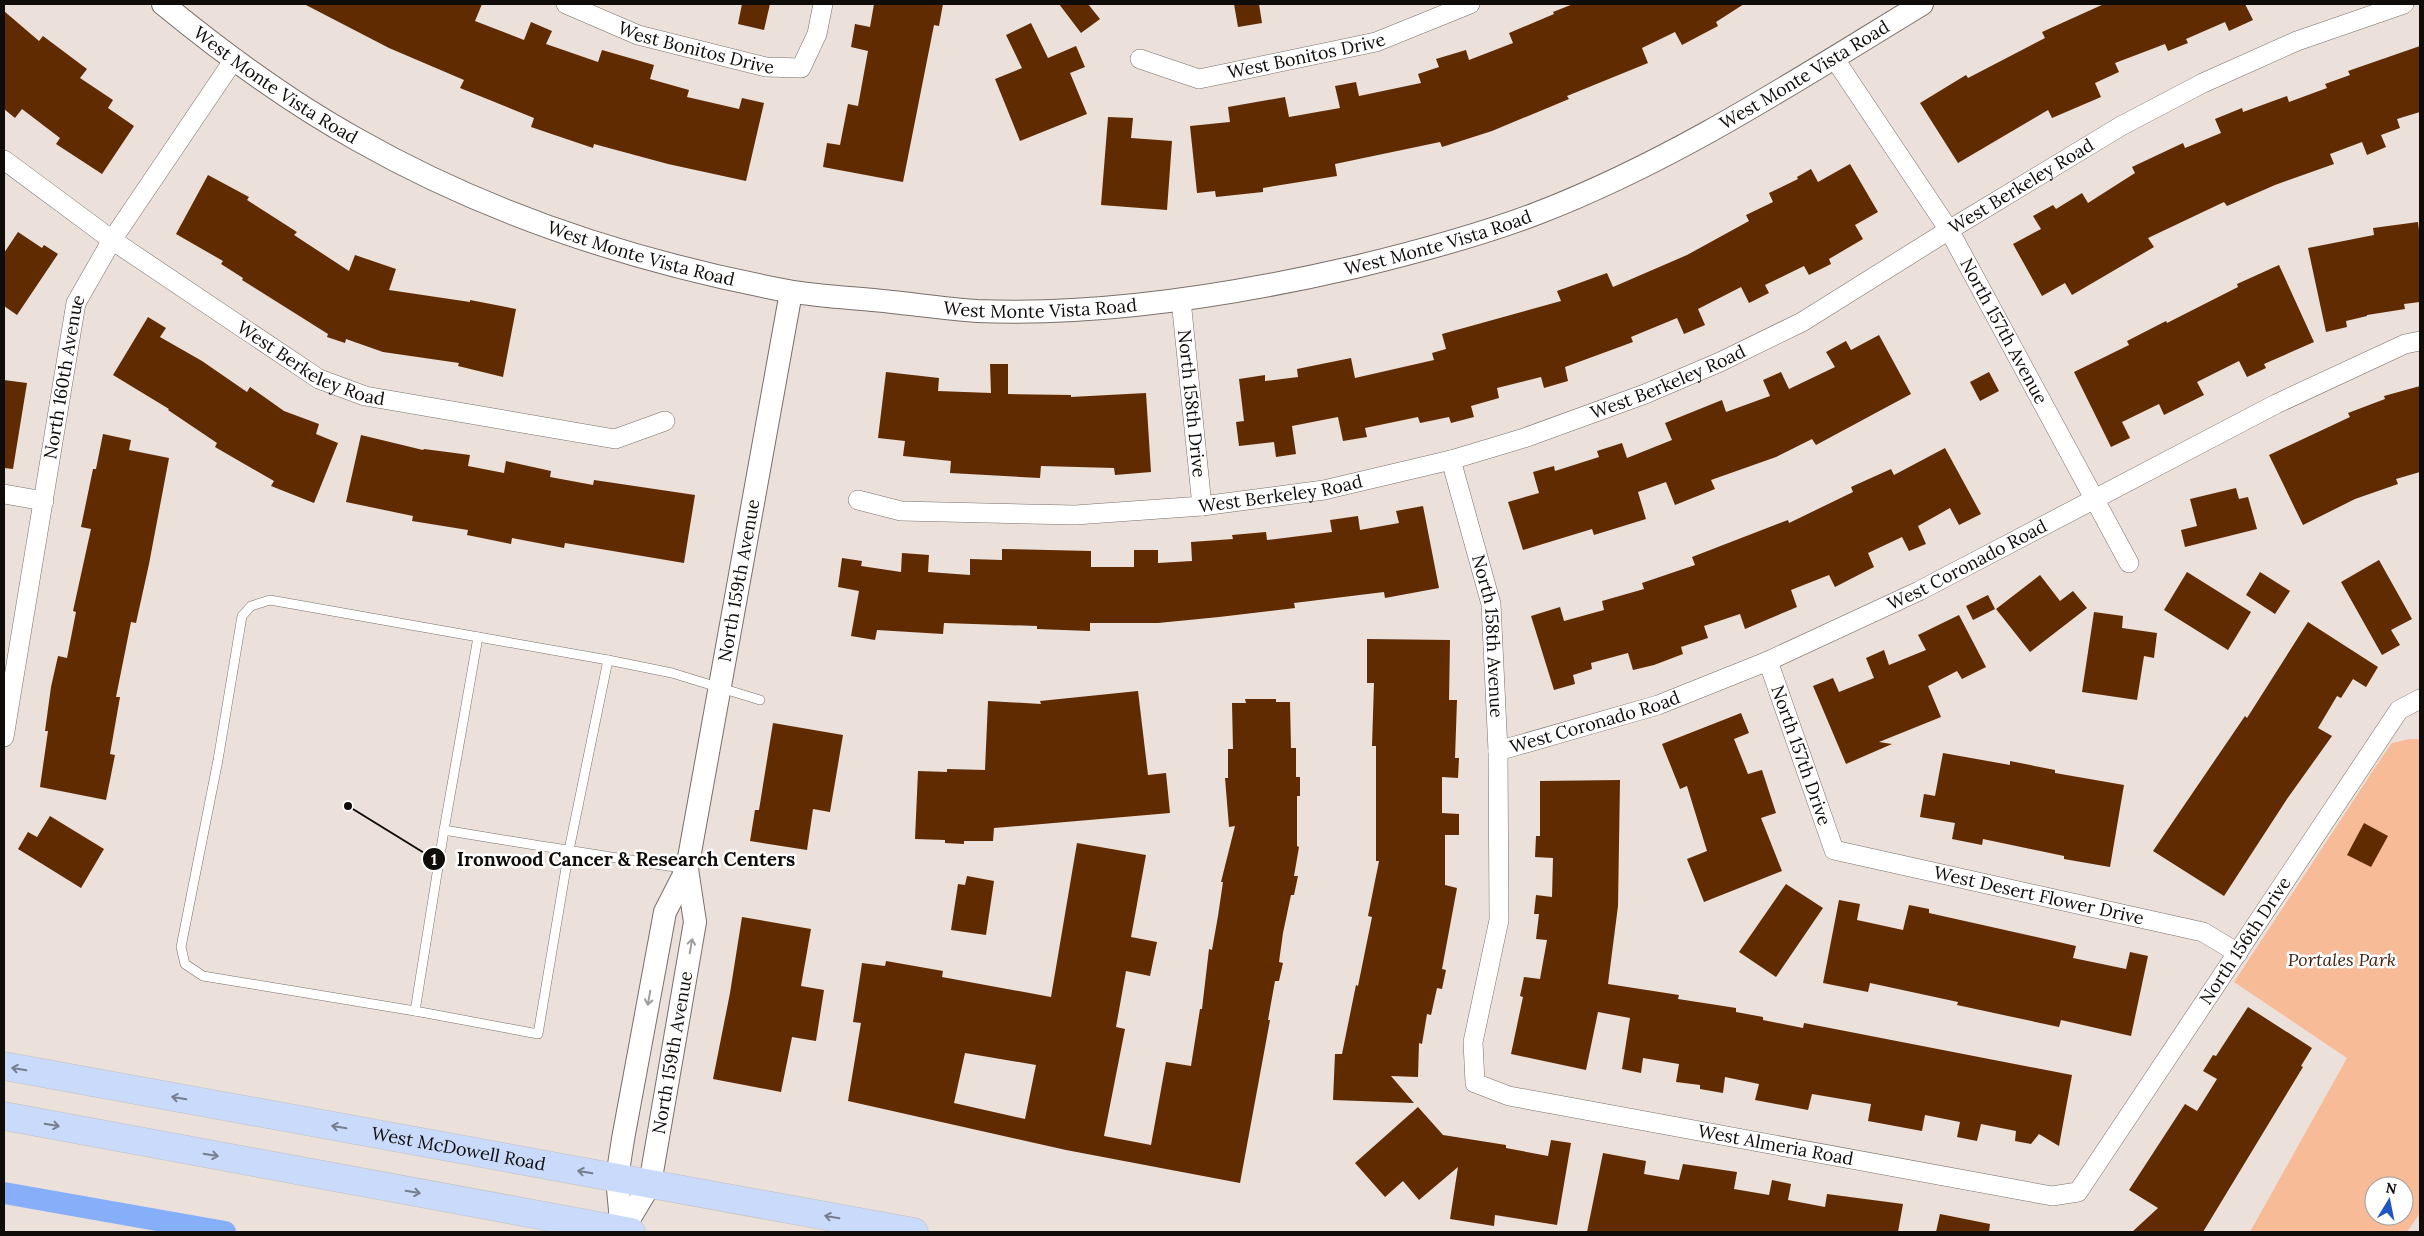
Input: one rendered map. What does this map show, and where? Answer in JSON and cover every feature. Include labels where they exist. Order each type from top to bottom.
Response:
[{"type":"main road","name":"West McDowell Road","points":[[4,1066],[914,1232]]},
{"type":"main road","points":[[4,1116],[625,1232]]},
{"type":"street","name":"West Monte Vista Road","points":[[163,4],[302,107],[360,142],[417,171],[514,213],[607,246],[792,292],[977,311],[1057,310],[1181,300],[1305,279],[1426,250],[1536,214],[1643,167],[1736,118],[1922,4]]},
{"type":"street","name":"West Bonitos Drive","points":[[566,4],[638,35],[766,67],[801,68],[817,34],[823,4]]},
{"type":"street","name":"West Bonitos Drive","points":[[1140,59],[1199,79],[1376,42],[1470,4]]},
{"type":"street","name":"West Berkeley Road","points":[[858,500],[901,511],[1065,515],[1202,506],[1324,490],[1451,460],[1524,438],[1636,398],[1720,362],[1802,322],[2121,126],[2203,83],[2297,41],[2404,4]]},
{"type":"street","name":"North 160th Avenue","points":[[4,737],[76,303],[112,240],[235,58]]},
{"type":"street","name":"North 157th Avenue","points":[[1834,58],[1949,230],[2130,563]]},
{"type":"street","name":"West Berkeley Road","points":[[4,160],[112,240],[319,380],[366,396],[615,439],[665,421]]},
{"type":"street","name":"North 159th Avenue","points":[[625,1232],[617,1178],[665,912],[687,869],[792,292]]},
{"type":"street","name":"North 158th Drive","points":[[1181,300],[1202,506]]},
{"type":"street","name":"West Coronado Road","points":[[1498,751],[1658,705],[1768,661],[1919,591],[2276,404],[2405,344],[2420,341]]},
{"type":"street","name":"North 158th Avenue","points":[[1451,460],[1491,604],[1498,751],[1499,920],[1473,1042],[1474,1083]]},
{"type":"street","points":[[4,494],[44,501]]},
{"type":"street","name":"North 157th Drive","points":[[1768,661],[1834,850]]},
{"type":"street","name":"North 156th Drive","points":[[2078,1192],[2399,710],[2420,699]]},
{"type":"street","name":"West Desert Flower Drive","points":[[1834,850],[2203,932],[2238,953]]},
{"type":"street","name":"North 159th Avenue","points":[[625,1232],[650,1184],[695,922],[687,869]]},
{"type":"street","name":"West Almeria Road","points":[[1474,1083],[1509,1096],[2052,1196],[2078,1192]]},
{"type":"lane","points":[[608,660],[569,850],[538,1034],[415,1011],[202,976],[185,964],[181,947],[218,760],[242,616],[251,606],[270,600],[608,660],[672,673],[760,700]]},
{"type":"lane","points":[[415,1011],[478,637]]},
{"type":"lane","points":[[444,830],[687,869]]},
{"type":"green space","name":"Portales Park","points":[[2420,739],[2420,1213],[2414,1222],[2414,1176],[2364,1176],[2364,1226],[2411,1226],[2407,1232],[2250,1232],[2347,1058],[2234,982],[2392,743]]},
{"type":"building","points":[[304,4],[482,4],[475,21],[524,40],[531,22],[552,31],[546,44],[598,62],[602,50],[654,65],[650,79],[689,90],[687,97],[739,109],[742,98],[764,103],[746,181],[668,164],[594,144],[593,148],[531,127],[534,118],[460,88],[464,80],[389,48]]},
{"type":"building","points":[[742,4],[770,4],[764,30],[738,24]]},
{"type":"building","points":[[874,4],[943,4],[939,26],[934,25],[903,182],[823,167],[827,143],[840,145],[848,104],[858,106],[868,51],[851,47],[855,24],[870,27]]},
{"type":"building","points":[[1059,4],[1088,4],[1100,19],[1081,33]]},
{"type":"building","points":[[1234,4],[1259,4],[1262,23],[1238,27]]},
{"type":"building","points":[[1573,4],[1744,4],[1716,22],[1718,26],[1682,45],[1675,32],[1642,48],[1648,63],[1567,96],[1569,99],[1492,131],[1442,147],[1440,142],[1335,164],[1337,176],[1263,188],[1263,192],[1216,197],[1215,191],[1197,193],[1190,126],[1230,122],[1228,107],[1285,97],[1289,117],[1340,108],[1335,86],[1356,82],[1359,96],[1421,83],[1418,74],[1439,67],[1436,59],[1466,50],[1469,60],[1513,43],[1509,33]]},
{"type":"building","points":[[2104,4],[2245,4],[2253,20],[2229,31],[2225,22],[2186,39],[2188,43],[2168,51],[2165,44],[2115,63],[2119,72],[2095,83],[2101,97],[2052,118],[2048,110],[1958,163],[1920,103],[1966,75],[1968,78],[2045,38],[2042,32]]},
{"type":"building","points":[[4,11],[39,41],[43,36],[87,69],[80,78],[113,100],[108,108],[134,126],[102,174],[56,144],[60,138],[22,109],[15,118],[4,109]]},
{"type":"building","points":[[1031,23],[1048,58],[1076,46],[1085,67],[1070,73],[1087,114],[1020,141],[995,79],[1022,68],[1006,35]]},
{"type":"building","points":[[2420,46],[2420,112],[2397,119],[2400,128],[2381,135],[2386,147],[2367,155],[2362,142],[2330,154],[2334,164],[2275,185],[2227,206],[2224,202],[2148,238],[2154,247],[2072,295],[2065,283],[2042,296],[2013,244],[2041,229],[2033,216],[2053,205],[2056,209],[2082,193],[2088,203],[2135,173],[2132,167],[2183,143],[2185,148],[2221,133],[2215,119],[2242,108],[2243,112],[2287,96],[2289,102],[2327,88],[2325,84],[2350,75],[2348,71]]},
{"type":"building","points":[[1108,117],[1133,118],[1131,138],[1172,141],[1167,210],[1101,205]]},
{"type":"building","points":[[1850,164],[1878,212],[1855,225],[1863,239],[1829,259],[1831,264],[1809,275],[1804,266],[1765,285],[1769,293],[1749,303],[1741,287],[1698,309],[1705,325],[1684,334],[1677,318],[1631,337],[1633,342],[1565,367],[1568,381],[1544,388],[1541,377],[1497,388],[1499,398],[1471,406],[1474,417],[1451,423],[1449,417],[1420,423],[1418,417],[1365,428],[1367,437],[1343,441],[1338,417],[1292,426],[1296,454],[1276,457],[1274,442],[1239,446],[1236,422],[1244,421],[1239,379],[1265,375],[1265,381],[1298,377],[1297,369],[1351,358],[1355,378],[1434,360],[1432,353],[1446,349],[1442,334],[1561,301],[1557,291],[1607,273],[1613,287],[1687,255],[1749,221],[1746,215],[1773,202],[1769,193],[1798,179],[1797,177],[1811,169],[1818,182]]},
{"type":"building","points":[[208,175],[249,197],[247,200],[297,232],[294,235],[349,271],[355,255],[396,269],[389,290],[470,302],[470,300],[516,309],[503,377],[458,366],[459,363],[383,352],[346,339],[345,343],[327,337],[328,334],[242,280],[243,278],[221,264],[223,261],[176,234]]},
{"type":"building","points":[[2418,222],[2420,238],[2420,302],[2404,304],[2405,309],[2367,315],[2346,321],[2347,327],[2326,332],[2308,248],[2374,235],[2373,228]]},
{"type":"building","points":[[18,232],[42,248],[44,245],[58,254],[17,315],[4,306],[4,253]]},
{"type":"building","points":[[2279,265],[2314,342],[2264,364],[2266,368],[2247,377],[2239,361],[2197,382],[2204,395],[2164,415],[2159,404],[2122,422],[2130,438],[2111,447],[2074,372],[2129,345],[2127,341],[2238,287],[2237,284]]},
{"type":"building","points":[[148,317],[166,328],[160,337],[202,361],[247,392],[250,387],[284,411],[319,424],[316,434],[338,443],[314,503],[271,486],[274,481],[215,447],[217,443],[169,409],[113,375]]},
{"type":"building","points":[[1879,335],[1911,394],[1816,445],[1812,439],[1776,457],[1711,480],[1715,489],[1675,505],[1666,482],[1638,492],[1646,519],[1594,535],[1592,529],[1523,550],[1508,502],[1539,493],[1533,472],[1554,466],[1555,471],[1599,457],[1597,451],[1622,443],[1627,458],[1672,440],[1665,423],[1722,400],[1726,412],[1770,396],[1763,380],[1781,372],[1789,389],[1835,367],[1826,352],[1846,341],[1851,350]]},
{"type":"building","points":[[990,364],[1008,364],[1008,394],[1071,395],[1071,397],[1146,393],[1151,472],[1115,475],[1114,468],[1041,466],[1040,478],[950,473],[951,461],[903,456],[905,441],[878,438],[886,372],[939,378],[938,391],[991,393]]},
{"type":"building","points":[[1989,372],[1999,391],[1980,401],[1970,382]]},
{"type":"building","points":[[4,380],[27,383],[13,469],[4,468]]},
{"type":"building","points":[[2420,386],[2420,472],[2396,479],[2398,484],[2355,499],[2303,525],[2269,455],[2350,417],[2348,413],[2385,399],[2384,396]]},
{"type":"building","points":[[103,434],[131,440],[129,450],[169,458],[136,623],[131,622],[116,697],[120,697],[110,754],[115,755],[106,800],[40,787],[48,731],[45,731],[51,687],[58,656],[67,658],[76,612],[73,611],[91,529],[81,527],[93,469],[96,469]]},
{"type":"building","points":[[361,435],[423,450],[470,455],[468,466],[504,473],[506,461],[551,471],[550,477],[593,485],[594,480],[695,495],[684,563],[565,543],[564,548],[512,538],[511,544],[467,535],[468,530],[412,521],[413,516],[346,502]]},
{"type":"building","points":[[1945,448],[1981,514],[1959,525],[1950,508],[1918,526],[1926,544],[1909,551],[1902,537],[1868,553],[1874,567],[1835,587],[1829,575],[1791,590],[1797,607],[1745,629],[1740,614],[1704,626],[1708,638],[1681,647],[1683,654],[1654,665],[1633,670],[1628,653],[1591,663],[1592,669],[1573,675],[1575,684],[1554,690],[1531,616],[1560,607],[1564,621],[1604,610],[1602,601],[1644,589],[1642,583],[1695,565],[1692,557],[1788,520],[1789,523],[1853,492],[1851,487],[1891,469],[1894,475]]},
{"type":"building","points":[[2236,488],[2239,499],[2248,497],[2257,529],[2185,547],[2181,530],[2197,526],[2190,499]]},
{"type":"building","points":[[1423,506],[1439,588],[1385,598],[1384,592],[1294,603],[1295,608],[1219,617],[1158,623],[1090,623],[1090,631],[1037,629],[1037,626],[944,623],[943,634],[877,630],[875,640],[851,636],[859,591],[838,587],[842,558],[862,561],[861,566],[901,572],[902,553],[929,555],[928,572],[970,575],[970,559],[1002,560],[1002,549],[1091,551],[1091,567],[1134,567],[1134,550],[1158,550],[1158,563],[1192,561],[1191,542],[1233,539],[1232,535],[1266,532],[1267,540],[1332,532],[1330,520],[1358,516],[1360,530],[1399,523],[1396,511]]},
{"type":"building","points":[[2379,560],[2412,619],[2391,630],[2400,645],[2382,655],[2341,582]]},
{"type":"building","points":[[2187,572],[2251,612],[2228,650],[2164,610]]},
{"type":"building","points":[[2260,572],[2290,591],[2275,614],[2246,595]]},
{"type":"building","points":[[2040,575],[2060,601],[2073,591],[2087,608],[2030,652],[1996,609]]},
{"type":"building","points":[[1988,595],[1995,609],[1973,620],[1966,606]]},
{"type":"building","points":[[2094,612],[2123,616],[2122,628],[2157,633],[2154,658],[2144,656],[2137,700],[2082,692]]},
{"type":"building","points":[[1959,615],[1986,667],[1962,679],[1957,671],[1928,686],[1941,717],[1879,742],[1892,744],[1846,764],[1813,686],[1833,678],[1839,692],[1874,678],[1866,658],[1884,650],[1889,665],[1926,650],[1918,635]]},
{"type":"building","points":[[2308,622],[2378,667],[2366,687],[2353,679],[2341,698],[2337,696],[2318,728],[2332,736],[2287,799],[2224,896],[2153,851],[2245,716],[2247,718]]},
{"type":"building","points":[[1367,639],[1450,640],[1449,700],[1457,700],[1455,758],[1459,758],[1458,778],[1442,777],[1442,813],[1459,814],[1459,835],[1445,835],[1445,885],[1457,888],[1442,969],[1446,970],[1442,989],[1437,988],[1431,1015],[1427,1014],[1422,1044],[1419,1043],[1418,1077],[1391,1076],[1414,1103],[1333,1100],[1335,1054],[1342,1054],[1356,985],[1358,986],[1372,917],[1368,916],[1379,861],[1376,861],[1376,746],[1372,746],[1374,683],[1367,683]]},
{"type":"building","points":[[1138,691],[1148,775],[1166,773],[1170,813],[994,828],[993,841],[964,841],[964,844],[945,843],[945,840],[915,839],[918,771],[947,772],[947,769],[985,770],[988,701],[1041,704],[1040,701]]},
{"type":"building","points":[[1245,699],[1276,699],[1276,702],[1290,702],[1291,748],[1296,748],[1296,777],[1300,777],[1300,796],[1297,796],[1297,846],[1299,847],[1294,876],[1298,876],[1294,895],[1291,895],[1283,933],[1279,962],[1283,963],[1279,981],[1275,981],[1268,1020],[1270,1020],[1240,1183],[1066,1150],[848,1101],[861,1023],[853,1022],[862,963],[885,966],[886,961],[943,971],[942,977],[1051,997],[1077,843],[1146,855],[1131,937],[1157,942],[1150,976],[1126,971],[1116,1027],[1125,1029],[1104,1136],[1151,1145],[1166,1062],[1191,1066],[1200,1009],[1202,1009],[1209,949],[1212,950],[1218,916],[1223,882],[1221,882],[1235,826],[1229,827],[1225,778],[1228,778],[1228,749],[1233,749],[1232,703],[1246,703]],"holes":[[[965,1053],[1036,1065],[1025,1119],[954,1103]]]},
{"type":"building","points":[[1741,713],[1749,733],[1734,739],[1748,774],[1762,770],[1776,813],[1761,818],[1782,871],[1704,902],[1687,859],[1707,851],[1687,786],[1680,789],[1662,744]]},
{"type":"building","points":[[773,723],[843,735],[830,812],[813,809],[807,850],[750,841],[755,810],[759,810]]},
{"type":"building","points":[[1943,753],[2010,765],[2010,761],[2055,770],[2055,773],[2124,785],[2110,867],[2064,859],[2064,856],[1983,839],[1982,845],[1952,839],[1955,823],[1920,817],[1924,794],[1935,796]]},
{"type":"building","points":[[1620,780],[1618,906],[1608,984],[1679,995],[1678,999],[1736,1008],[1736,1012],[1763,1017],[1763,1020],[1803,1028],[1804,1023],[2072,1075],[2059,1146],[2039,1134],[2031,1144],[2015,1141],[2016,1131],[1981,1124],[1977,1141],[1957,1137],[1960,1122],[1925,1115],[1922,1131],[1868,1121],[1871,1104],[1812,1094],[1808,1110],[1755,1100],[1759,1084],[1725,1077],[1723,1093],[1700,1089],[1700,1085],[1676,1082],[1679,1064],[1643,1058],[1641,1073],[1622,1069],[1630,1018],[1598,1012],[1586,1070],[1511,1054],[1523,997],[1520,996],[1524,977],[1540,979],[1547,940],[1536,939],[1539,914],[1534,914],[1536,895],[1552,897],[1553,858],[1535,857],[1536,836],[1540,836],[1540,781]]},
{"type":"building","points":[[50,816],[104,849],[81,888],[18,849],[28,832],[37,837]]},
{"type":"building","points":[[2364,823],[2388,836],[2371,867],[2347,855]]},
{"type":"building","points":[[967,876],[994,881],[986,935],[951,930],[958,884],[965,885]]},
{"type":"building","points":[[1786,884],[1823,908],[1776,977],[1739,952]]},
{"type":"building","points":[[1839,900],[1860,904],[1857,920],[1903,930],[1909,905],[1929,909],[1929,913],[2076,946],[2073,958],[2126,969],[2130,952],[2148,956],[2131,1036],[2061,1020],[2059,1027],[1957,1005],[1958,1002],[1870,983],[1868,992],[1823,983]]},
{"type":"building","points":[[742,917],[811,929],[801,986],[824,990],[816,1041],[792,1037],[781,1092],[713,1079],[730,993]]},
{"type":"building","points":[[2248,1007],[2312,1048],[2301,1066],[2303,1067],[2203,1232],[2132,1232],[2158,1208],[2129,1190],[2185,1104],[2197,1111],[2217,1079],[2203,1071],[2213,1055],[2216,1056]]},
{"type":"building","points":[[1418,1107],[1443,1135],[1506,1145],[1506,1148],[1548,1156],[1551,1140],[1571,1143],[1557,1225],[1495,1215],[1494,1226],[1450,1219],[1458,1167],[1419,1200],[1403,1181],[1385,1197],[1355,1163]]},
{"type":"building","points":[[1603,1153],[1646,1161],[1644,1174],[1679,1180],[1683,1164],[1737,1172],[1734,1189],[1769,1195],[1772,1180],[1791,1184],[1788,1200],[1825,1207],[1827,1194],[1903,1204],[1898,1232],[1587,1232]]},
{"type":"building","points":[[1940,1214],[1990,1224],[1989,1232],[1936,1232]]},
{"type":"waterway","points":[[4,1193],[225,1232]]},
{"type":"place","name":"Ironwood Cancer & Research Centers","points":[[348,806]]}]
